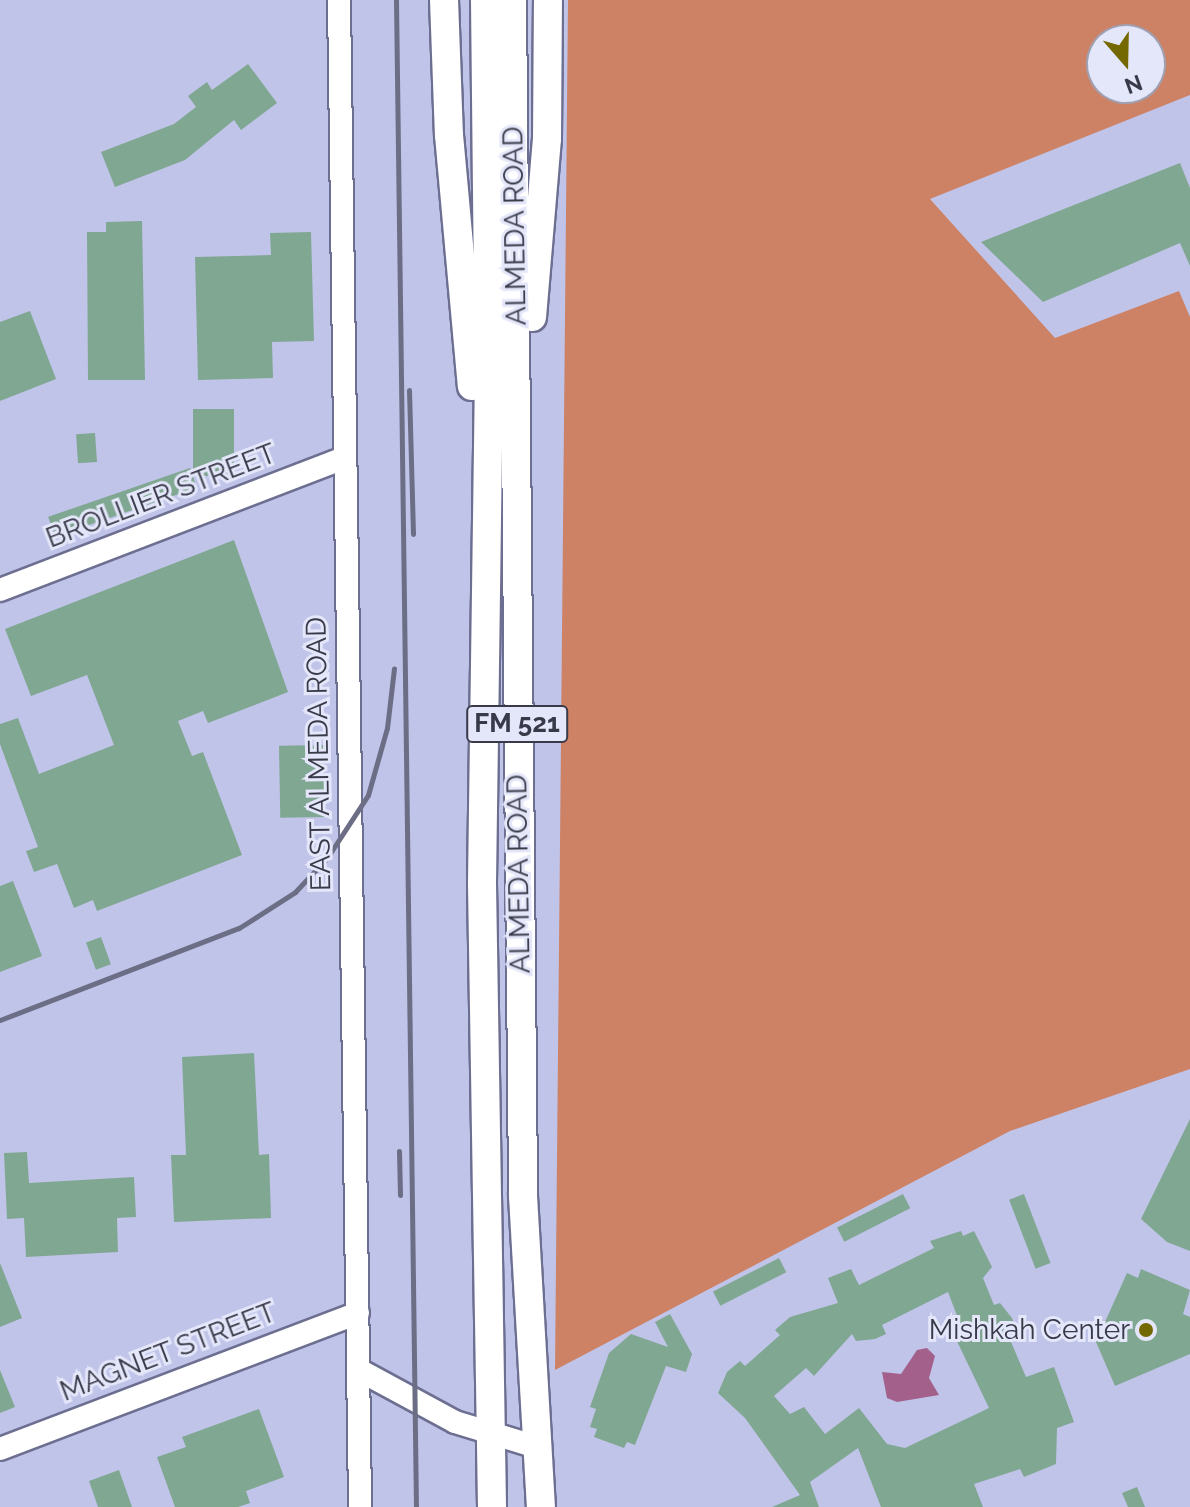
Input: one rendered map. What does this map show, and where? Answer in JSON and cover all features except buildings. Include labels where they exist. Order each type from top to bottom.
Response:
[{"type":"main road","points":[[444,0],[449,135],[486,530]]},
{"type":"main road","name":"ALMEDA ROAD","points":[[485,0],[486,530],[482,884],[492,1507]]},
{"type":"main road","name":"ALMEDA ROAD","points":[[512,0],[523,1196],[541,1507]]},
{"type":"main road","points":[[518,465],[547,139],[548,0]]},
{"type":"street","name":"EAST ALMEDA ROAD","points":[[339,0],[360,1507]]},
{"type":"street","name":"BROLLIER STREET","points":[[0,590],[343,458]]},
{"type":"street","name":"MAGNET STREET","points":[[0,1449],[358,1313]]},
{"type":"street","points":[[359,1370],[455,1422],[537,1447]]},
{"type":"shaded area","points":[[568,0],[1190,0],[1190,95],[930,199],[1055,338],[1179,291],[1190,317],[1190,1069],[1010,1131],[555,1370]]},
{"type":"shaded area","points":[[927,1348],[935,1356],[929,1378],[939,1395],[897,1402],[887,1398],[882,1372],[901,1374],[917,1350]]},
{"type":"railway","points":[[396,0],[416,1507]]},
{"type":"railway","points":[[409,390],[413,534]]},
{"type":"railway","points":[[0,1020],[239,928],[295,892],[327,858],[368,795],[387,728],[394,668]]},
{"type":"railway","points":[[399,1151],[400,1195]]},
{"type":"place","name":"Mishkah Center","points":[[1146,1330]]}]
